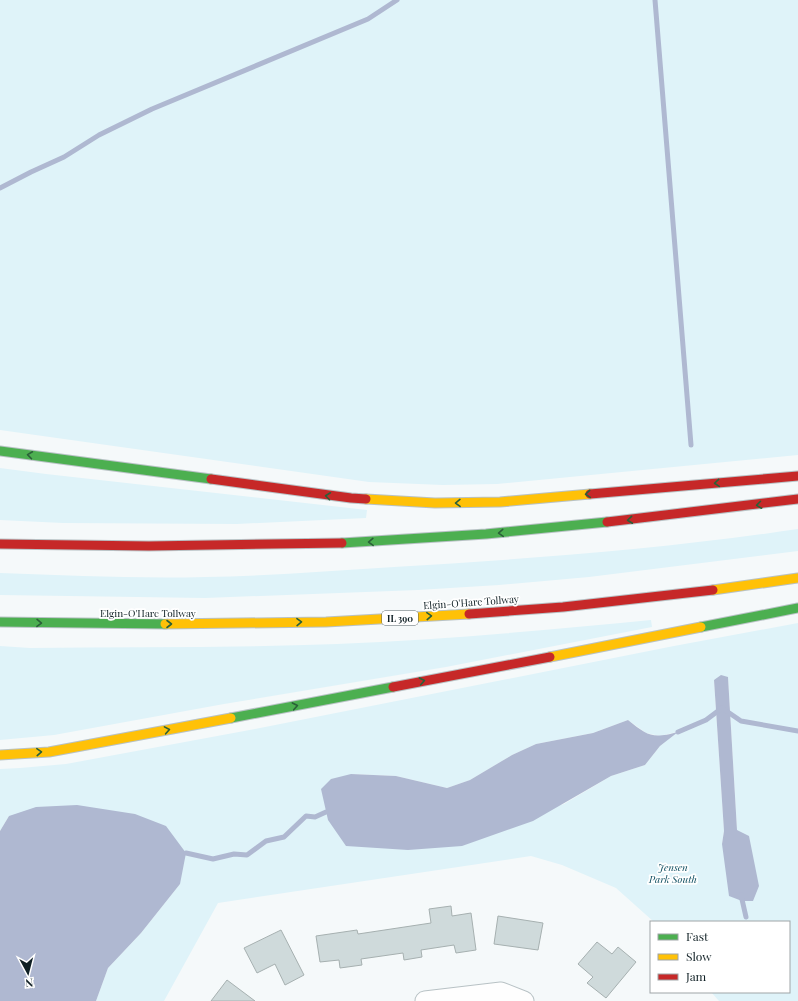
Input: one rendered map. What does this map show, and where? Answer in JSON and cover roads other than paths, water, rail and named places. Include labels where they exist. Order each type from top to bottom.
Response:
[{"type":"highway","points":[[0,451],[351,498],[435,503],[500,502],[798,476]]},
{"type":"highway","points":[[0,544],[60,546],[232,546],[381,541],[527,531],[598,524],[692,514],[798,499]]},
{"type":"highway","name":"Elgin-O'Hare Tollway","points":[[0,622],[175,624],[327,622],[450,615],[652,597],[798,578]]},
{"type":"highway","points":[[0,755],[48,752],[277,710],[798,608]]},
{"type":"street","points":[[425,1001],[501,992],[524,1001]]},
{"type":"water","points":[[721,675],[728,677],[737,830],[749,836],[759,886],[753,901],[742,901],[729,896],[722,844],[724,831],[714,680]]},
{"type":"water","points":[[628,720],[641,730],[651,735],[662,735],[678,732],[660,746],[645,765],[611,776],[533,821],[462,846],[408,850],[346,846],[328,820],[321,789],[331,779],[351,774],[396,776],[447,788],[470,780],[512,755],[536,744],[593,733]]},
{"type":"water","points":[[77,805],[135,814],[166,826],[186,853],[180,884],[141,933],[108,968],[96,1001],[0,1001],[0,831],[9,816],[36,807]]},
{"type":"waterway","points":[[0,188],[64,157],[99,135],[152,109],[368,19],[397,0]]},
{"type":"waterway","points":[[655,0],[691,445]]},
{"type":"waterway","points":[[678,732],[706,720],[722,708],[741,721],[798,731]]},
{"type":"waterway","points":[[186,853],[213,859],[234,854],[247,855],[266,841],[284,837],[306,816],[315,817],[326,812]]},
{"type":"waterway","points":[[741,895],[746,917]]},
{"type":"park label","name":"Jensen Park South","points":[[673,872]]}]
